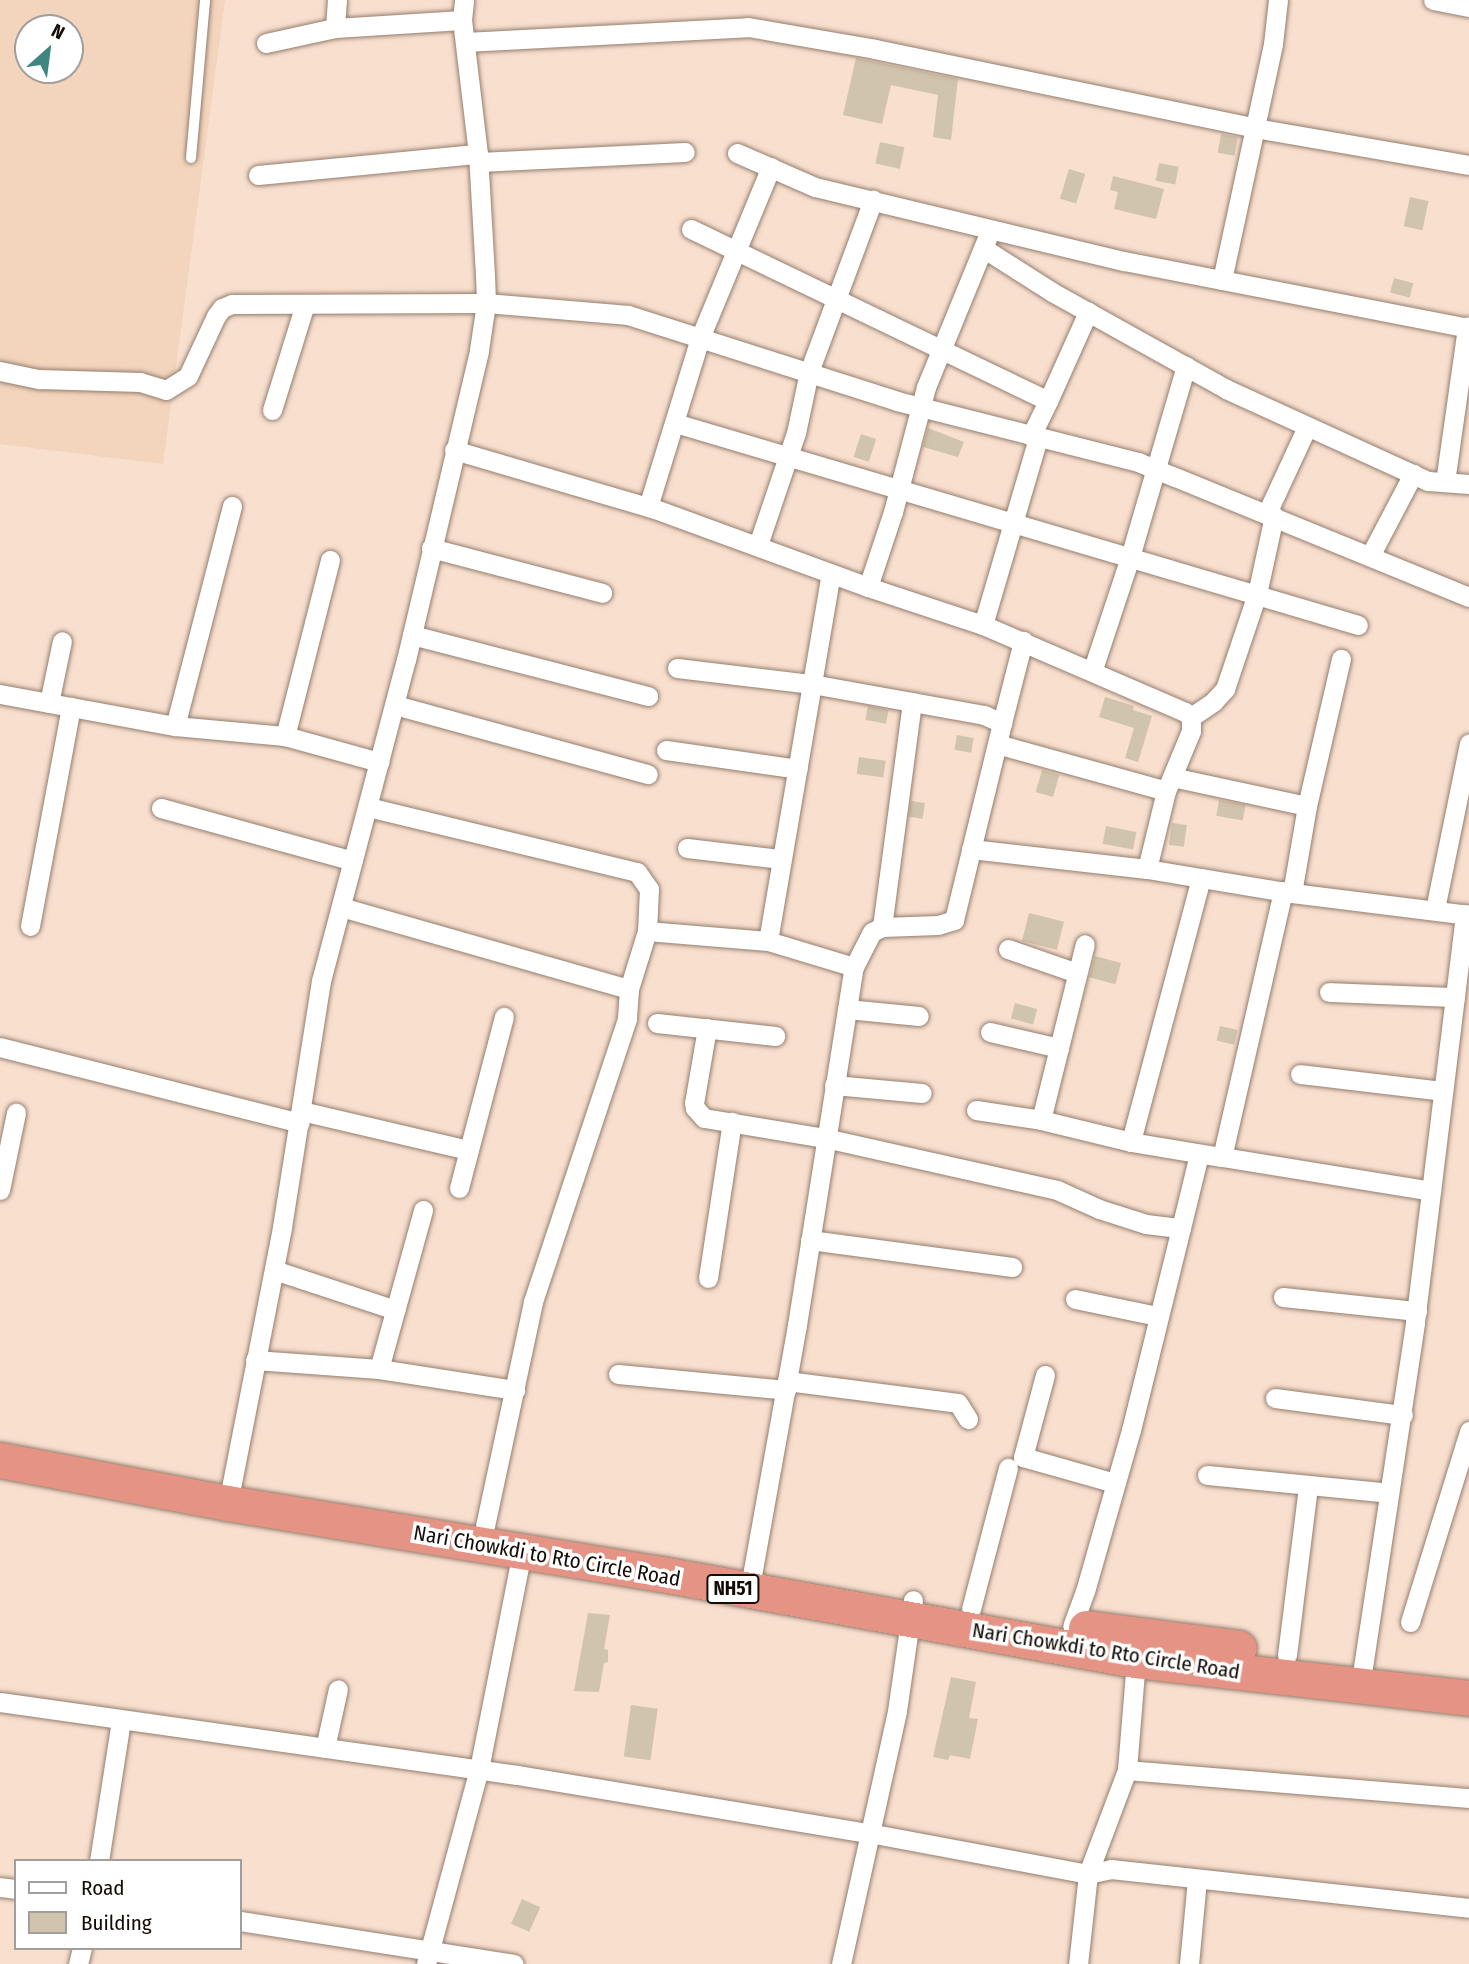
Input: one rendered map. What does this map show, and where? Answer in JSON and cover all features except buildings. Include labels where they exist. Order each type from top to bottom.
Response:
[{"type":"highway","name":"NH51","points":[[0,1441],[230,1492],[485,1526],[751,1583]]},
{"type":"highway","name":"Nari Chowkdi to Rto Circle Road","points":[[0,1460],[230,1492],[522,1551],[751,1583],[911,1610],[1136,1660],[1363,1676],[1469,1698]]},
{"type":"highway","name":"NH51","points":[[911,1610],[971,1609],[1072,1626],[1287,1655],[1363,1676],[1469,1678]]},
{"type":"street","points":[[335,28],[337,0]]},
{"type":"street","points":[[230,1492],[274,1270],[321,981],[395,705],[479,350],[486,303],[478,158],[462,20],[464,0]]},
{"type":"street","points":[[1222,279],[1273,44],[1278,0]]},
{"type":"street","points":[[1433,0],[1469,7]]},
{"type":"street","points":[[266,43],[335,28],[462,20]]},
{"type":"street","points":[[464,41],[748,27],[875,49],[1255,128],[1469,165]]},
{"type":"street","points":[[258,175],[478,158],[685,152]]},
{"type":"street","points":[[737,153],[816,187],[1124,261],[1468,328],[1445,482]]},
{"type":"street","points":[[648,507],[701,338],[771,167]]},
{"type":"street","points":[[758,545],[788,457],[809,372],[873,200]]},
{"type":"street","points":[[691,229],[1048,401]]},
{"type":"street","points":[[868,587],[899,491],[920,407],[991,229]]},
{"type":"street","points":[[983,248],[1088,312],[1186,366],[1307,427],[1428,481],[1469,484]]},
{"type":"street","points":[[0,371],[39,379],[140,382],[166,390],[188,376],[222,308],[232,304],[486,303],[628,315],[920,407],[1138,461],[1469,597]]},
{"type":"street","points":[[272,410],[305,304]]},
{"type":"street","points":[[983,625],[1035,437],[1088,312]]},
{"type":"street","points":[[1093,670],[1130,557],[1186,366]]},
{"type":"street","points":[[675,423],[899,491],[1014,520],[1358,625]]},
{"type":"street","points":[[1191,717],[1213,702],[1225,689],[1257,594],[1270,515],[1307,427]]},
{"type":"street","points":[[454,450],[648,507],[868,587],[983,625],[1093,670],[1191,717]]},
{"type":"street","points":[[1370,556],[1413,474]]},
{"type":"street","points":[[175,726],[232,506]]},
{"type":"street","points":[[431,548],[602,593]]},
{"type":"street","points":[[285,736],[330,560]]},
{"type":"street","points":[[768,941],[831,573]]},
{"type":"street","points":[[412,635],[648,696]]},
{"type":"street","points":[[49,703],[62,641]]},
{"type":"street","points":[[751,1583],[787,1386],[854,967],[872,932],[882,927],[938,925],[954,920],[1023,641]]},
{"type":"street","points":[[1222,1157],[1341,659]]},
{"type":"street","points":[[677,668],[812,684],[984,715],[1002,723]]},
{"type":"street","points":[[0,694],[175,726],[285,736],[379,762]]},
{"type":"street","points":[[882,927],[912,702]]},
{"type":"street","points":[[395,705],[648,774]]},
{"type":"street","points":[[30,926],[71,708]]},
{"type":"street","points":[[1147,869],[1169,784],[1191,731],[1191,717]]},
{"type":"street","points":[[1435,909],[1467,768],[1469,743]]},
{"type":"street","points":[[997,744],[1169,784],[1307,806]]},
{"type":"street","points":[[666,750],[798,769]]},
{"type":"street","points":[[368,807],[636,872],[649,889],[647,931],[629,989],[627,1019],[533,1302],[485,1526]]},
{"type":"street","points":[[161,808],[354,861]]},
{"type":"street","points":[[687,848],[781,859]]},
{"type":"street","points":[[971,849],[1147,869],[1287,892],[1467,915],[1403,1415],[1363,1676]]},
{"type":"street","points":[[1131,1142],[1201,878]]},
{"type":"street","points":[[341,907],[629,989]]},
{"type":"street","points":[[647,931],[768,941],[854,967]]},
{"type":"street","points":[[1041,1120],[1085,944]]},
{"type":"street","points":[[1008,949],[1077,973]]},
{"type":"street","points":[[1329,992],[1455,997]]},
{"type":"street","points":[[847,1009],[919,1016]]},
{"type":"street","points":[[460,1188],[504,1017]]},
{"type":"street","points":[[657,1023],[775,1035]]},
{"type":"street","points":[[706,1028],[695,1108],[704,1118],[825,1138],[1057,1190],[1099,1209],[1146,1224],[1181,1228]]},
{"type":"street","points":[[990,1032],[1059,1048]]},
{"type":"street","points":[[0,1046],[300,1117],[469,1150]]},
{"type":"street","points":[[1300,1074],[1443,1091]]},
{"type":"street","points":[[834,1085],[922,1093]]},
{"type":"street","points":[[976,1110],[1041,1120],[1131,1142],[1431,1191]]},
{"type":"street","points":[[0,1190],[16,1113]]},
{"type":"street","points":[[708,1278],[732,1122]]},
{"type":"street","points":[[1072,1626],[1085,1591],[1115,1483],[1199,1154]]},
{"type":"street","points":[[379,1369],[423,1210]]},
{"type":"street","points":[[810,1240],[1012,1267]]},
{"type":"street","points":[[274,1270],[396,1310]]},
{"type":"street","points":[[1283,1297],[1416,1311]]},
{"type":"street","points":[[1076,1298],[1157,1316]]},
{"type":"street","points":[[255,1360],[379,1369],[515,1390]]},
{"type":"street","points":[[618,1374],[787,1386],[958,1403],[968,1419]]},
{"type":"street","points":[[1045,1375],[1023,1457],[1115,1483]]},
{"type":"street","points":[[1275,1398],[1403,1415]]},
{"type":"street","points":[[1410,1622],[1469,1431]]},
{"type":"street","points":[[971,1609],[1008,1468]]},
{"type":"street","points":[[1207,1475],[1389,1493]]},
{"type":"street","points":[[1287,1655],[1308,1486]]},
{"type":"street","points":[[428,1957],[479,1769],[522,1551]]},
{"type":"street","points":[[841,1964],[897,1711],[911,1610]]},
{"type":"street","points":[[1078,1964],[1088,1874],[1127,1770],[1136,1660]]},
{"type":"street","points":[[324,1748],[338,1689]]},
{"type":"street","points":[[0,1702],[479,1769],[869,1833],[1088,1874],[1111,1869],[1469,1908]]},
{"type":"street","points":[[99,1859],[121,1720]]},
{"type":"street","points":[[1127,1770],[1469,1798]]},
{"type":"street","points":[[1189,1964],[1197,1880]]},
{"type":"street","points":[[242,1921],[428,1957],[514,1964]]},
{"type":"lane","points":[[191,158],[205,0]]},
{"type":"shaded area","points":[[0,0],[225,0],[163,464],[0,444]]}]
